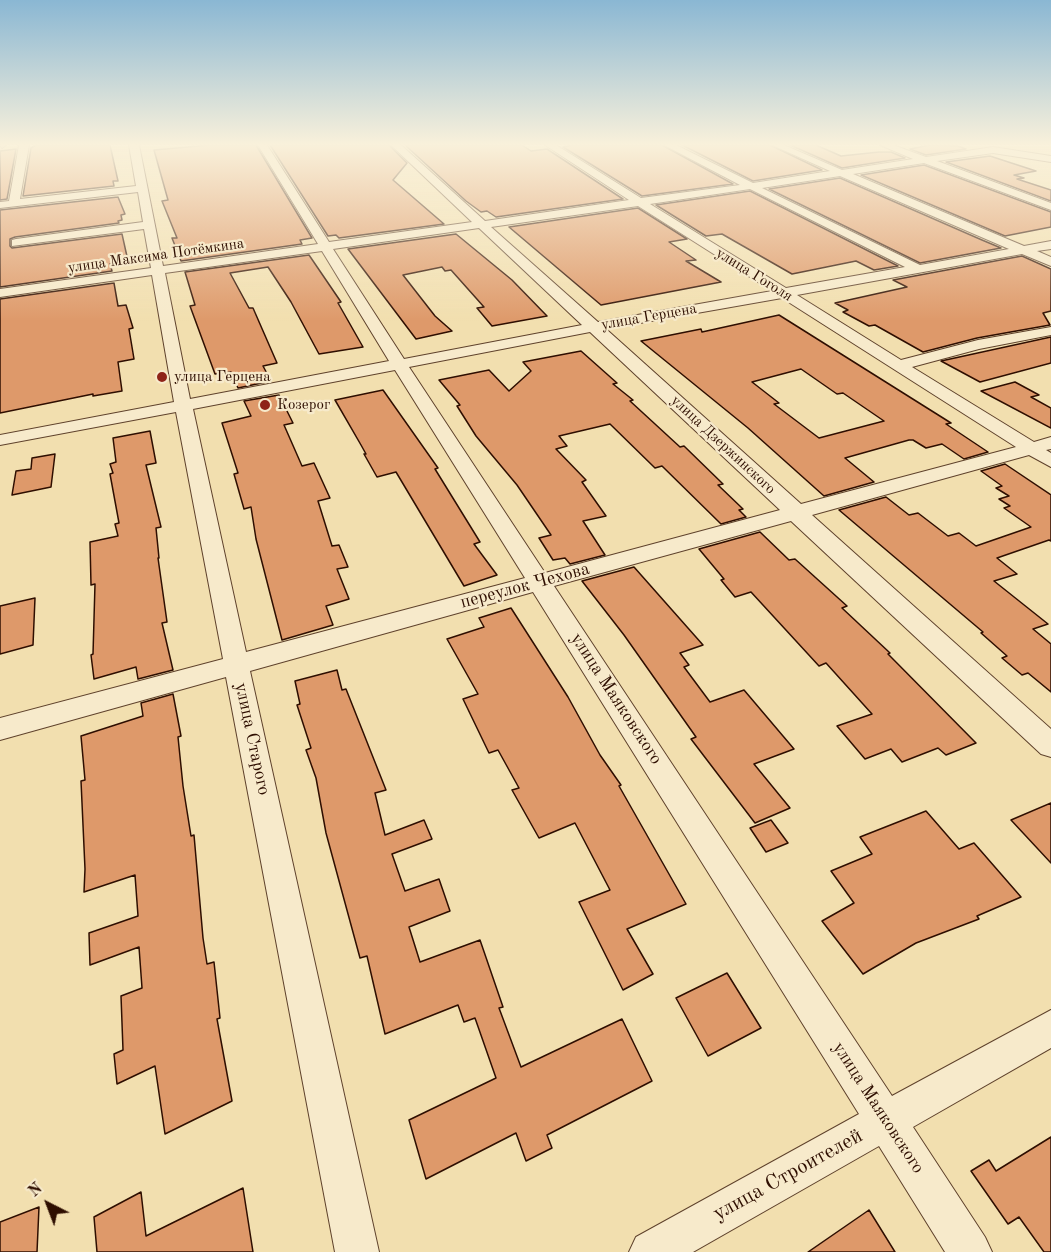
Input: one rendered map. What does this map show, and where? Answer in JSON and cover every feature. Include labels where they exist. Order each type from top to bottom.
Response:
[{"type":"street","name":"улица Старого","points":[[146,203],[183,404],[357,1252]]},
{"type":"street","name":"улица Маяковского","points":[[299,203],[399,364],[970,1252]]},
{"type":"street","name":"улица Дзержинского","points":[[459,203],[1051,746]]},
{"type":"street","name":"улица Максима Потёмкина","points":[[0,293],[638,203]]},
{"type":"street","name":"улица Гоголя","points":[[642,203],[782,294],[900,365],[1041,445],[1051,461]]},
{"type":"street","points":[[787,203],[917,268]]},
{"type":"street","points":[[914,203],[1051,262]]},
{"type":"street","points":[[16,243],[150,225]]},
{"type":"street","name":"улица Герцена","points":[[0,440],[596,327],[1051,245]]},
{"type":"street","points":[[900,365],[978,345],[1051,331]]},
{"type":"street","name":"переулок Чехова","points":[[0,729],[1041,445]]},
{"type":"street","name":"улица Строителей","points":[[651,1252],[1051,1028]]},
{"type":"building","points":[[60,203],[121,203],[125,214],[121,215],[122,220],[118,221],[119,223],[15,237],[10,239],[10,246],[12,248],[122,234],[128,261],[110,264],[112,271],[0,287],[0,210]]},
{"type":"building","points":[[163,203],[291,203],[312,238],[300,240],[302,244],[181,261],[172,238],[177,238]]},
{"type":"building","points":[[307,203],[420,203],[444,224],[339,238],[336,235],[328,236]]},
{"type":"building","points":[[469,203],[592,203],[496,217],[487,211],[481,212]]},
{"type":"building","points":[[775,203],[898,266],[874,270],[856,261],[792,274],[722,234],[706,236],[656,205]]},
{"type":"building","points":[[798,203],[898,203],[1001,248],[920,263]]},
{"type":"building","points":[[928,203],[1028,203],[1051,212],[1051,227],[1005,236]]},
{"type":"building","points":[[638,208],[687,239],[669,242],[696,260],[686,261],[721,282],[601,305],[509,227]]},
{"type":"building","points":[[456,234],[512,280],[547,316],[492,326],[477,308],[484,307],[451,270],[445,271],[442,267],[403,275],[435,316],[452,331],[416,339],[348,249]]},
{"type":"building","points":[[309,255],[341,302],[338,303],[363,347],[319,354],[291,302],[268,267],[230,273],[249,308],[253,308],[277,363],[263,366],[271,381],[238,388],[231,372],[215,374],[190,306],[195,305],[185,272]]},
{"type":"building","points":[[1022,256],[1051,269],[1051,311],[1043,313],[1050,325],[977,338],[923,352],[875,325],[869,326],[843,312],[848,310],[835,303],[907,287],[893,280]]},
{"type":"building","points":[[114,283],[118,306],[126,305],[133,328],[129,329],[134,359],[118,362],[122,391],[93,396],[93,394],[0,413],[0,299]]},
{"type":"building","points":[[779,315],[951,423],[946,424],[988,452],[964,459],[942,444],[926,448],[909,440],[845,458],[874,482],[824,496],[748,428],[641,341],[701,329],[702,332]],"holes":[[[801,369],[837,394],[843,393],[884,421],[819,438],[774,404],[779,403],[752,382]]]},
{"type":"building","points":[[1051,337],[1051,363],[980,382],[941,361]]},
{"type":"building","points":[[581,351],[617,383],[613,384],[633,400],[630,401],[680,447],[684,446],[723,484],[718,485],[743,509],[739,510],[746,517],[721,524],[662,466],[655,468],[610,424],[559,436],[567,446],[556,449],[586,480],[582,482],[606,516],[583,521],[605,555],[570,564],[565,558],[553,560],[539,538],[551,535],[517,485],[476,436],[457,406],[460,405],[439,380],[489,370],[509,391],[531,371],[523,362]]},
{"type":"building","points":[[1015,382],[1039,395],[1031,397],[1051,408],[1051,428],[981,391]]},
{"type":"building","points":[[383,390],[438,468],[435,469],[480,542],[474,544],[497,575],[464,586],[396,472],[377,477],[335,400]]},
{"type":"building","points":[[279,395],[293,423],[284,425],[302,466],[314,463],[330,498],[318,501],[332,546],[339,545],[348,567],[337,569],[349,599],[326,606],[333,625],[282,640],[256,539],[251,507],[244,509],[234,474],[238,473],[222,423],[251,416],[244,401]]},
{"type":"building","points":[[150,431],[156,463],[146,465],[161,527],[156,528],[167,622],[162,623],[173,670],[138,679],[136,667],[94,679],[91,655],[93,654],[95,584],[91,585],[90,542],[118,536],[115,524],[119,523],[110,474],[113,473],[110,464],[116,462],[113,438]]},
{"type":"building","points":[[55,454],[51,487],[12,495],[16,471],[31,469],[32,458]]},
{"type":"building","points":[[1005,464],[1051,495],[1051,541],[997,558],[1017,574],[994,581],[1048,624],[1033,629],[1051,644],[1051,692],[1028,673],[1022,675],[1002,658],[1007,656],[981,633],[983,632],[839,510],[886,497],[909,515],[918,513],[948,536],[959,533],[976,546],[1031,527],[1004,508],[1010,506],[999,499],[1009,496],[996,488],[1002,486],[981,471]]},
{"type":"building","points":[[760,532],[789,560],[795,559],[847,606],[842,608],[890,653],[888,654],[976,743],[946,755],[938,748],[902,762],[891,749],[865,759],[837,726],[872,714],[826,663],[819,666],[751,592],[735,597],[721,580],[724,579],[699,549]]},
{"type":"building","points":[[634,567],[703,645],[680,653],[689,665],[684,667],[710,702],[744,690],[794,749],[754,764],[790,808],[755,823],[691,739],[696,737],[624,635],[582,581]]},
{"type":"building","points":[[35,598],[33,645],[0,654],[0,606]]},
{"type":"building","points":[[511,608],[568,697],[600,755],[621,785],[619,786],[686,904],[627,929],[653,974],[623,990],[579,902],[610,890],[575,823],[539,838],[512,790],[519,788],[498,750],[489,753],[463,699],[478,694],[447,639],[484,627],[479,618]]},
{"type":"building","points":[[337,670],[342,690],[346,689],[386,790],[375,793],[385,835],[424,820],[432,839],[392,854],[405,891],[439,879],[450,911],[409,927],[420,962],[480,940],[503,1007],[499,1008],[521,1067],[622,1019],[652,1081],[547,1135],[552,1148],[526,1161],[516,1133],[426,1179],[409,1120],[496,1078],[475,1018],[464,1022],[458,1005],[385,1034],[367,956],[360,958],[326,833],[316,778],[306,750],[311,748],[297,705],[300,704],[295,681]]},
{"type":"building","points":[[173,694],[181,736],[178,737],[183,786],[191,836],[194,835],[203,938],[207,964],[214,962],[220,1018],[217,1019],[232,1101],[165,1134],[155,1066],[117,1084],[114,1054],[123,1050],[121,996],[142,988],[139,947],[90,965],[89,933],[138,916],[135,875],[84,892],[81,781],[85,780],[81,736],[143,716],[141,703]]},
{"type":"building","points":[[1051,803],[1051,863],[1011,820]]},
{"type":"building","points":[[926,811],[959,849],[974,843],[1021,897],[977,916],[979,919],[916,943],[863,974],[822,921],[854,903],[831,871],[872,854],[860,837]]},
{"type":"building","points":[[771,820],[788,843],[766,852],[750,828]]},
{"type":"building","points":[[727,973],[761,1028],[708,1056],[676,998]]},
{"type":"building","points":[[1051,1137],[1051,1252],[1044,1252],[1019,1217],[1008,1224],[971,1171],[989,1160],[996,1171]]},
{"type":"building","points":[[243,1188],[253,1252],[97,1252],[94,1217],[141,1192],[146,1236]]},
{"type":"building","points":[[39,1207],[37,1252],[0,1252],[0,1222]]},
{"type":"building","points":[[869,1210],[895,1252],[808,1252]]},
{"type":"place","name":"улица Герцена","points":[[162,377]]},
{"type":"place","name":"Козерог","points":[[265,405]]}]
